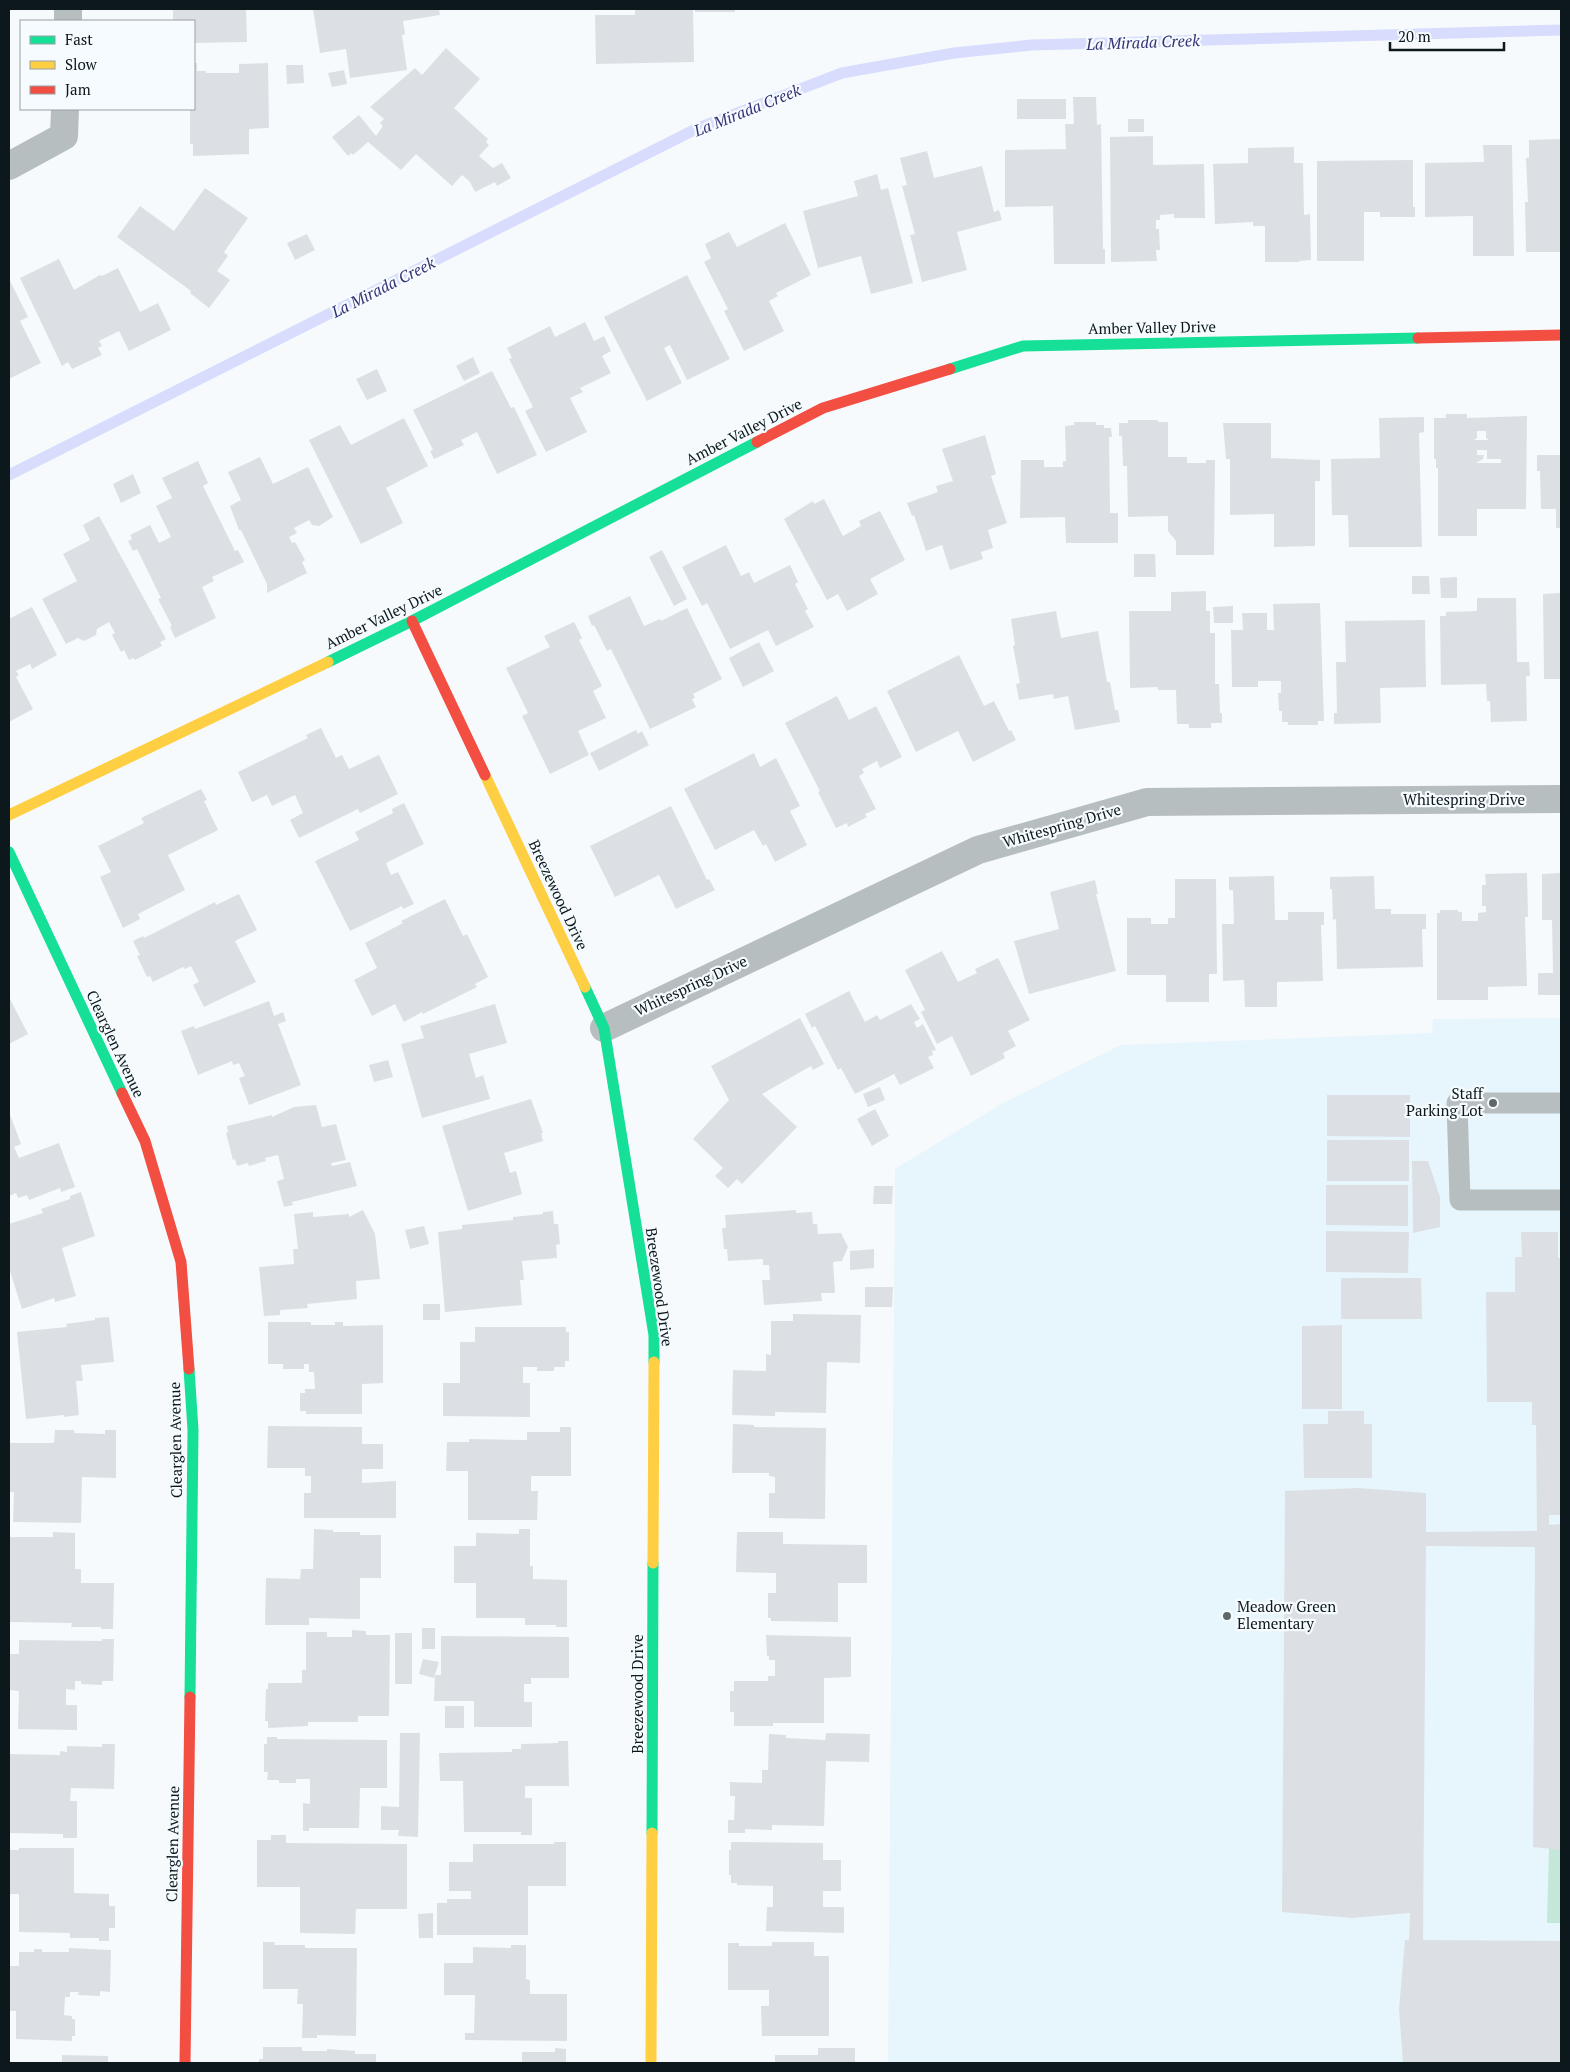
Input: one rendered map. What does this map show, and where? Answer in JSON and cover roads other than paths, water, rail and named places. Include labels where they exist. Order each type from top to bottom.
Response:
[{"type":"street","points":[[9,166],[64,136],[65,110]]},
{"type":"street","name":"Amber Valley Drive","points":[[9,815],[412,621],[823,408],[1023,346],[1561,335]]},
{"type":"street","name":"Breezewood Drive","points":[[412,621],[604,1028],[654,1335],[651,2063]]},
{"type":"street","name":"Whitespring Drive","points":[[604,1028],[978,850],[1147,802],[1561,799]]},
{"type":"street","name":"Clearglen Avenue","points":[[9,852],[145,1141],[181,1262],[193,1430],[185,2063]]},
{"type":"lane","points":[[1561,1103],[1457,1103],[1460,1200],[1561,1200]]},
{"type":"waterway","name":"La Mirada Creek","points":[[9,475],[698,128],[842,73],[954,53],[1032,45],[1561,30]]},
{"type":"place","name":"Staff Parking Lot","points":[[1493,1103]]},
{"type":"place","name":"Meadow Green Elementary","points":[[1227,1616]]}]
